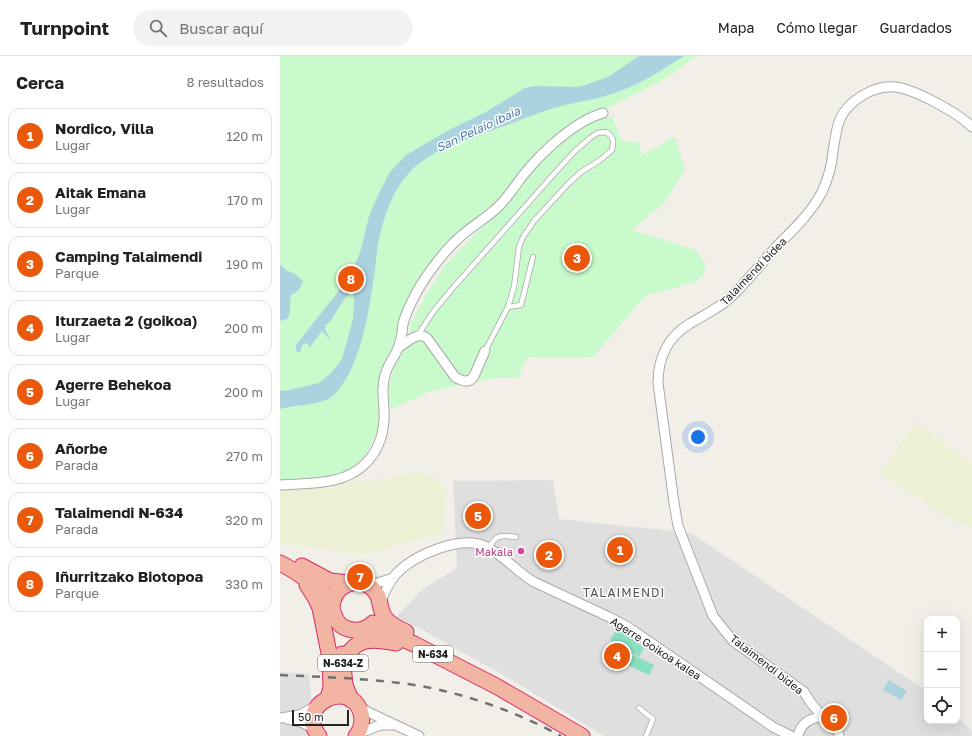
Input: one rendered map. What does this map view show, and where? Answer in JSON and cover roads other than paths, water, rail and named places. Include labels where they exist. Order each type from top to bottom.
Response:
[{"type":"highway","points":[[280,554],[323,578],[337,583],[359,582],[368,586]]},
{"type":"highway","name":"N-634","points":[[280,563],[320,590],[328,599],[333,612],[343,627],[382,631],[393,635],[496,686]]},
{"type":"highway","points":[[298,575],[312,592],[320,608],[330,658],[326,697],[314,713],[313,719],[317,732]]},
{"type":"highway","points":[[333,612],[333,599],[336,592],[349,583]]},
{"type":"highway","name":"N-634","points":[[368,586],[374,590],[386,620],[392,625],[433,645],[496,686],[582,736]]},
{"type":"highway","points":[[361,629],[376,620],[380,606]]},
{"type":"highway","name":"N-634-Z","points":[[326,697],[335,673],[333,612]]},
{"type":"highway","name":"N-634-Z","points":[[353,702],[345,685],[342,653],[345,642],[361,629]]},
{"type":"highway","points":[[343,663],[348,653],[357,644],[369,640],[400,644],[427,654],[435,655]]},
{"type":"highway","points":[[326,697],[343,696],[353,702],[359,709],[362,722],[357,735]]},
{"type":"street","name":"Talaimendi bidea","points":[[839,734],[832,722],[824,718],[801,690],[733,641],[713,616],[678,526],[658,384],[659,365],[664,352],[678,332],[718,307],[735,293],[812,208],[821,193],[829,171],[836,131],[841,117],[848,107],[861,96],[883,88],[900,88],[943,107],[963,119],[972,127]]},
{"type":"street","points":[[280,485],[336,480],[350,476],[365,464],[374,452],[380,439],[384,419],[382,401],[383,384],[386,372],[398,348],[404,323],[414,296],[431,271],[456,241],[500,205],[535,162],[552,145],[575,127],[598,114],[603,113]]},
{"type":"street","points":[[398,348],[417,336],[422,335],[427,338],[455,377],[464,381],[472,380],[485,351]]},
{"type":"street","name":"Agerre Goikoa kalea","points":[[393,578],[407,564],[442,548],[467,542],[479,544],[489,548],[534,582],[628,627],[773,727],[790,735],[800,732]]},
{"type":"street","points":[[368,586],[393,578]]},
{"type":"street","points":[[380,606],[393,578]]},
{"type":"street","points":[[280,718],[300,715],[326,697]]},
{"type":"street","points":[[353,702],[366,711],[419,736]]},
{"type":"street","name":"Talaimendi bidea","points":[[807,721],[811,703]]},
{"type":"street","points":[[280,718],[304,722],[317,732]]},
{"type":"street","points":[[800,732],[807,721],[813,718],[824,718]]},
{"type":"street","points":[[357,735],[380,725],[399,726]]},
{"type":"street","points":[[839,734],[847,736]]},
{"type":"lane","points":[[417,336],[433,312],[452,289],[544,184],[590,138],[597,133],[606,132],[612,136],[612,150],[599,161],[581,172],[568,184],[534,222],[522,238],[519,247],[514,287],[508,308],[485,351]]},
{"type":"lane","points":[[508,308],[521,305],[533,257]]},
{"type":"lane","points":[[489,548],[493,541],[498,537],[504,535],[516,537]]},
{"type":"lane","points":[[639,708],[653,719],[646,736]]},
{"type":"water","name":"San Pelaio ibaia","points":[[639,56],[684,56],[661,71],[628,88],[547,110],[449,146],[427,158],[408,174],[395,194],[383,223],[379,240],[371,298],[364,329],[355,360],[349,373],[342,385],[330,398],[313,404],[280,409],[280,391],[319,383],[332,372],[342,359],[353,319],[354,300],[353,294],[350,293],[325,326],[331,341],[322,331],[310,347],[306,343],[303,344],[300,352],[296,351],[296,345],[341,288],[352,271],[361,250],[369,216],[379,193],[390,172],[406,155],[451,129],[484,113],[525,88],[535,86],[579,87],[608,77]]},
{"type":"water","points":[[280,264],[286,270],[295,274],[303,281],[299,290],[291,295],[289,317],[280,321]]},
{"type":"water","points":[[889,680],[907,691],[901,700],[883,690]]},
{"type":"railway","points":[[280,675],[384,681],[441,690],[503,709],[561,736]]},
{"type":"place","name":"Camping Talaimendi","points":[[577,258]]},
{"type":"place","name":"Iñurritzako Biotopoa","points":[[351,279]]},
{"type":"place","name":"Agerre Behekoa","points":[[478,516]]},
{"type":"place","name":"Nordico, Villa","points":[[620,550]]},
{"type":"place","name":"Makala","points":[[521,551]]},
{"type":"place","name":"Aitak Emana","points":[[549,555]]},
{"type":"place","name":"Talaimendi N-634","points":[[360,577]]},
{"type":"place","name":"Iturzaeta 2 (goikoa)","points":[[617,656]]},
{"type":"place","name":"Añorbe","points":[[834,718]]},
{"type":"district","name":"TALAIMENDI","points":[[624,592]]}]
